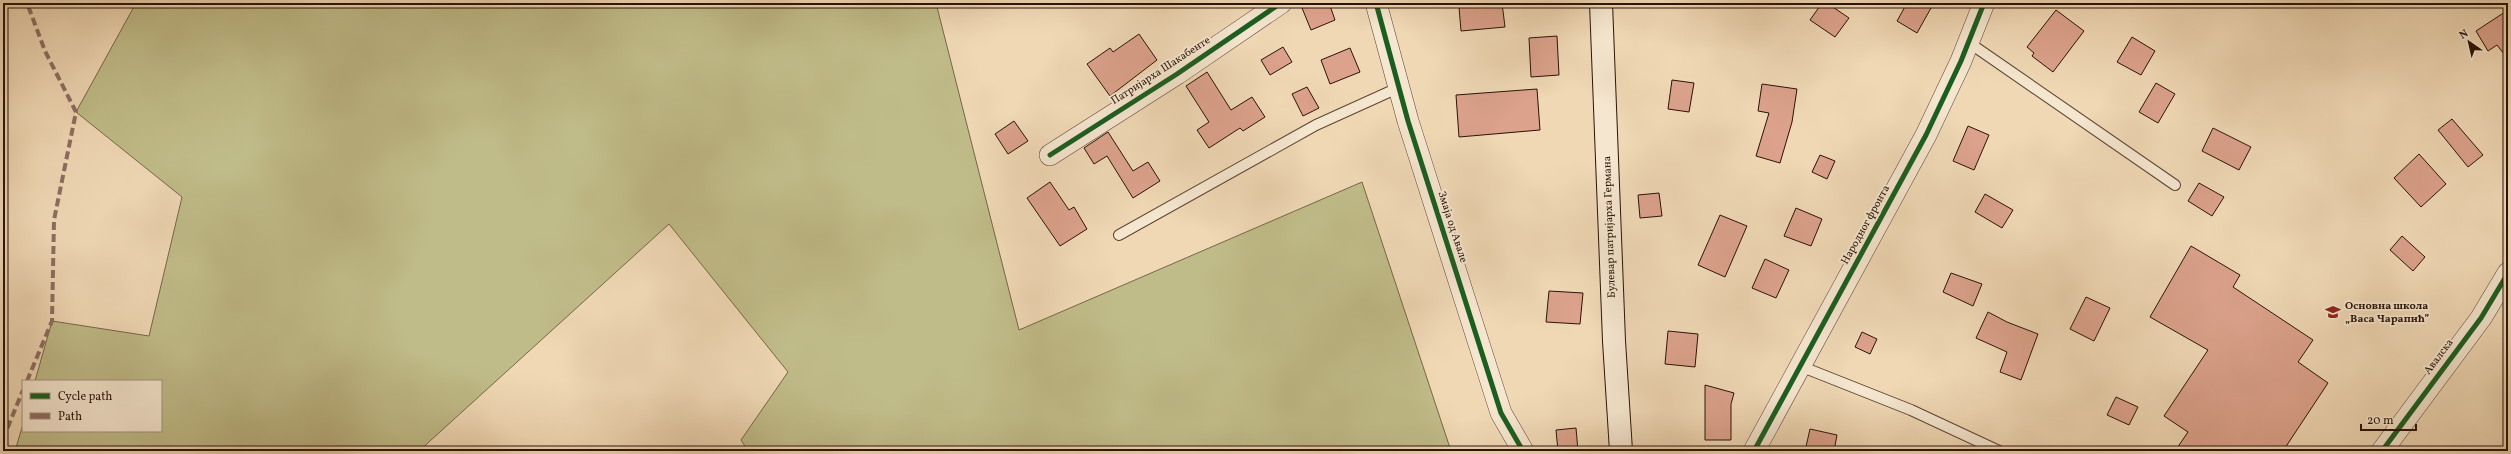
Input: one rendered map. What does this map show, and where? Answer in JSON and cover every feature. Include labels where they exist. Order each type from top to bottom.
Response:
[{"type":"main road","name":"Булевар патријарха Германа","points":[[1601,3],[1614,342],[1621,451]]},
{"type":"street","name":"Патријарха Шакабенте","points":[[1050,155],[1176,74],[1281,3]]},
{"type":"street","name":"Змаја од Авале","points":[[1376,3],[1410,127],[1501,414],[1523,451]]},
{"type":"street","name":"Народног фронта","points":[[1754,451],[1926,135],[1984,3]]},
{"type":"street","name":"Авалска","points":[[2382,451],[2481,318],[2508,273]]},
{"type":"lane","points":[[1968,42],[2175,185]]},
{"type":"lane","points":[[1119,235],[1316,125],[1400,88]]},
{"type":"lane","points":[[1800,366],[1930,418],[2000,451]]},
{"type":"shaded area","points":[[136,3],[936,3],[1019,330],[1362,182],[1451,451],[748,451],[741,440],[788,372],[669,224],[419,451],[15,451],[22,427],[22,432],[162,432],[162,380],[35,380],[52,321],[149,336],[182,197],[76,112]]},
{"type":"building","points":[[1300,3],[1329,3],[1335,20],[1311,30]]},
{"type":"building","points":[[1502,3],[1505,27],[1461,31],[1459,7]]},
{"type":"building","points":[[1822,3],[1827,3],[1849,18],[1835,37],[1810,20]]},
{"type":"building","points":[[1907,3],[1922,3],[1931,8],[1917,33],[1897,21]]},
{"type":"building","points":[[2056,10],[2084,31],[2053,72],[2032,56],[2034,53],[2027,47]]},
{"type":"building","points":[[2508,10],[2508,59],[2497,45],[2488,51],[2476,31]]},
{"type":"building","points":[[1139,34],[1157,60],[1110,96],[1087,64],[1110,48],[1113,52]]},
{"type":"building","points":[[1557,36],[1559,75],[1531,77],[1529,38]]},
{"type":"building","points":[[2132,37],[2155,51],[2141,75],[2117,62]]},
{"type":"building","points":[[1283,47],[1292,62],[1270,75],[1261,60]]},
{"type":"building","points":[[1350,48],[1360,72],[1330,84],[1321,60]]},
{"type":"building","points":[[1207,72],[1231,110],[1252,97],[1265,117],[1243,131],[1240,128],[1209,148],[1197,130],[1209,122],[1186,86]]},
{"type":"building","points":[[1672,80],[1694,83],[1689,112],[1668,109]]},
{"type":"building","points":[[2156,83],[2175,94],[2158,123],[2139,112]]},
{"type":"building","points":[[1762,84],[1797,89],[1792,122],[1780,163],[1756,156],[1769,113],[1758,111]]},
{"type":"building","points":[[1307,87],[1319,108],[1303,116],[1292,94]]},
{"type":"building","points":[[1537,89],[1540,130],[1459,137],[1456,95]]},
{"type":"building","points":[[2452,119],[2483,155],[2468,167],[2438,130]]},
{"type":"building","points":[[1014,121],[1028,141],[1008,154],[995,134]]},
{"type":"building","points":[[1968,126],[1989,135],[1974,170],[1953,161]]},
{"type":"building","points":[[2213,128],[2251,147],[2239,170],[2202,151]]},
{"type":"building","points":[[1108,132],[1133,171],[1148,162],[1160,181],[1133,198],[1107,156],[1094,164],[1084,148]]},
{"type":"building","points":[[2419,154],[2446,184],[2421,207],[2394,178]]},
{"type":"building","points":[[1820,155],[1835,161],[1827,179],[1812,172]]},
{"type":"building","points":[[1050,182],[1069,210],[1074,207],[1087,229],[1060,246],[1027,198]]},
{"type":"building","points":[[2199,183],[2224,197],[2212,216],[2188,201]]},
{"type":"building","points":[[1659,193],[1662,216],[1640,218],[1638,195]]},
{"type":"building","points":[[1985,194],[2013,210],[2002,228],[1975,212]]},
{"type":"building","points":[[1796,208],[1822,219],[1811,246],[1784,236]]},
{"type":"building","points":[[1720,215],[1747,226],[1725,277],[1698,265]]},
{"type":"building","points":[[2402,236],[2425,257],[2413,271],[2390,250]]},
{"type":"building","points":[[2191,246],[2240,275],[2233,287],[2313,340],[2298,362],[2328,383],[2283,451],[2175,451],[2188,432],[2164,416],[2208,350],[2150,317]]},
{"type":"building","points":[[1765,259],[1789,270],[1776,298],[1752,288]]},
{"type":"building","points":[[1951,273],[1982,284],[1973,306],[1943,292]]},
{"type":"building","points":[[1549,291],[1583,293],[1580,324],[1546,322]]},
{"type":"building","points":[[2086,297],[2110,308],[2094,341],[2070,329]]},
{"type":"building","points":[[1988,312],[2007,322],[2038,334],[2021,380],[2000,372],[2007,352],[1976,338]]},
{"type":"building","points":[[1668,331],[1698,334],[1695,367],[1665,364]]},
{"type":"building","points":[[1862,332],[1877,339],[1870,354],[1855,347]]},
{"type":"building","points":[[1705,385],[1734,393],[1731,404],[1731,440],[1705,440]]},
{"type":"building","points":[[2116,397],[2138,407],[2129,425],[2107,415]]},
{"type":"building","points":[[1576,428],[1578,451],[1558,451],[1556,430]]},
{"type":"building","points":[[1810,429],[1837,435],[1834,451],[1805,451]]},
{"type":"marked path","points":[[27,3],[45,51],[76,112],[54,220],[52,321],[27,380]]},
{"type":"marked path","points":[[3,439],[22,392]]},
{"type":"cycle path","points":[[1050,155],[1177,74],[1281,3]]},
{"type":"cycle path","points":[[1376,3],[1408,121],[1501,413],[1523,451]]},
{"type":"cycle path","points":[[1754,451],[1926,135],[1961,61],[1984,3]]},
{"type":"cycle path","points":[[2382,451],[2481,318],[2508,273]]},
{"type":"place","name":"Основна школа „Васа Чарапић”","points":[[2333,312]]}]
